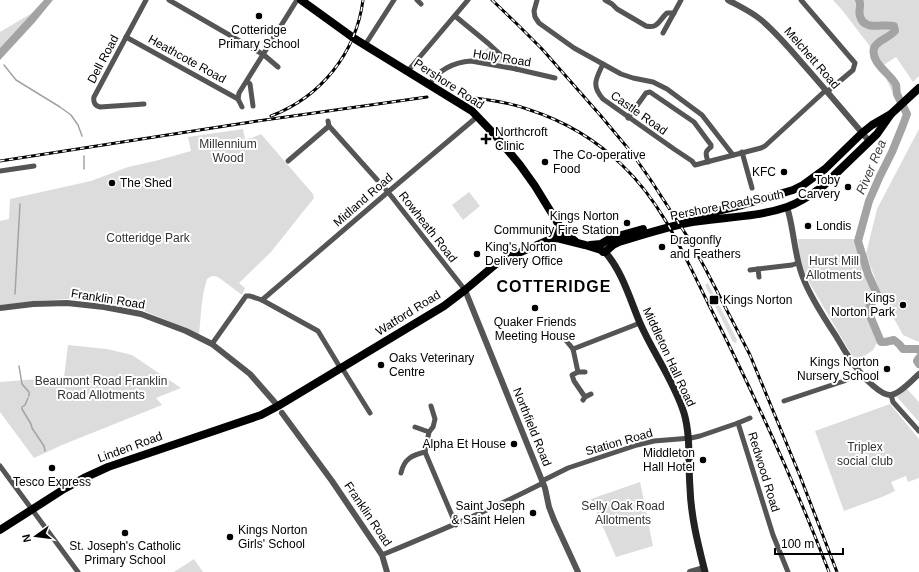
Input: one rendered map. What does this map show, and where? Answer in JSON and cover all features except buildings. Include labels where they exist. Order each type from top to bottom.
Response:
[{"type":"main road","name":"Pershore Road","points":[[301,0],[311,3],[355,39],[466,107],[478,116],[520,165],[535,186],[555,218],[559,234]]},
{"type":"main road","name":"Pershore Road South","points":[[604,248],[687,221],[793,190],[809,181],[825,169],[862,133],[872,125],[891,114],[919,88]]},
{"type":"main road","name":"Pershore Road South","points":[[604,248],[611,238],[672,222],[739,217],[787,207],[822,187],[877,134],[891,114]]},
{"type":"main road","points":[[782,193],[787,207]]},
{"type":"main road","points":[[559,234],[581,244],[604,248]]},
{"type":"main road","name":"Watford Road","points":[[280,410],[342,368],[444,306],[465,290],[488,269],[500,261],[549,240],[559,234]]},
{"type":"main road","name":"Middleton Hall Road","points":[[604,248],[616,268],[640,323],[674,389],[684,412],[688,438],[691,503],[704,570]]},
{"type":"main road","name":"Linden Road","points":[[0,530],[75,483],[108,467],[261,415],[280,410]]},
{"type":"street","name":"Dell Road","points":[[144,104],[100,107],[94,103],[94,97],[146,0]]},
{"type":"street","points":[[169,0],[264,55],[278,67]]},
{"type":"street","points":[[242,107],[238,99],[239,93],[297,0]]},
{"type":"street","points":[[365,45],[394,0]]},
{"type":"street","points":[[407,72],[468,0]]},
{"type":"street","points":[[537,0],[534,12],[539,24],[574,48],[621,74],[632,78],[653,82],[667,89],[702,115],[733,155]]},
{"type":"street","points":[[605,0],[646,26],[656,26],[667,13],[674,13]]},
{"type":"street","points":[[663,33],[681,0]]},
{"type":"street","points":[[628,118],[646,93],[650,92],[694,122],[711,145],[711,147],[706,151],[708,162],[761,148],[766,145],[826,91],[853,70],[855,63],[801,0]]},
{"type":"street","name":"Melchett Road","points":[[731,1],[753,14],[786,44],[869,142]]},
{"type":"street","points":[[455,16],[516,69]]},
{"type":"street","name":"Heathcote Road","points":[[126,37],[238,99]]},
{"type":"street","name":"Holly Road","points":[[429,85],[433,79],[451,66],[471,61],[555,78]]},
{"type":"street","name":"Castle Road","points":[[603,64],[596,78],[595,84],[596,89],[602,99],[696,165],[708,162]]},
{"type":"street","points":[[247,80],[250,84],[253,106]]},
{"type":"street","name":"Midland Road","points":[[262,300],[478,116]]},
{"type":"street","name":"Rowheath Road","points":[[288,161],[328,124],[388,192],[465,290]]},
{"type":"street","points":[[742,152],[752,188]]},
{"type":"street","points":[[0,171],[34,166]]},
{"type":"street","points":[[787,207],[790,216],[798,263],[807,287],[823,316],[859,372],[870,383],[884,393],[891,395],[898,392],[919,374]]},
{"type":"street","points":[[750,270],[798,263]]},
{"type":"street","points":[[758,269],[759,277]]},
{"type":"street","name":"Northfield Road","points":[[465,290],[545,488],[549,507],[554,520],[578,572]]},
{"type":"street","points":[[212,344],[246,296],[262,300],[318,331],[370,413]]},
{"type":"street","name":"Franklin Road","points":[[0,308],[33,304],[67,303],[104,307],[141,314],[186,331],[212,344],[250,374],[280,410],[336,487],[382,555],[387,572]]},
{"type":"street","points":[[573,349],[640,323]]},
{"type":"street","points":[[564,338],[573,349],[578,372]]},
{"type":"street","points":[[585,372],[578,372],[572,375],[584,399],[591,394]]},
{"type":"street","points":[[784,402],[844,381],[859,372]]},
{"type":"street","points":[[891,395],[892,401],[919,431]]},
{"type":"street","points":[[432,406],[435,419],[429,432],[425,452],[456,525]]},
{"type":"street","name":"Station Road","points":[[382,555],[456,525],[510,500],[568,468],[654,440],[700,436],[750,418]]},
{"type":"street","name":"Redwood Road","points":[[738,423],[773,535],[788,572]]},
{"type":"street","points":[[416,427],[429,432]]},
{"type":"street","points":[[401,473],[402,466],[407,461],[415,455],[425,452]]},
{"type":"street","points":[[0,466],[78,572]]},
{"type":"street","points":[[690,572],[704,570]]},
{"type":"green space","points":[[833,0],[919,0],[919,76],[913,82],[896,57],[882,66],[890,73],[898,85],[892,91],[872,49]]},
{"type":"green space","points":[[32,13],[0,48],[0,32]]},
{"type":"green space","points":[[489,46],[507,64],[476,59]]},
{"type":"green space","name":"Cotteridge Park","points":[[243,129],[245,139],[261,134],[313,194],[314,198],[271,252],[239,283],[245,288],[242,295],[218,277],[212,276],[207,279],[202,300],[199,335],[142,310],[105,302],[70,299],[0,305],[0,221],[9,219],[10,199],[91,181],[128,167],[191,151],[188,137]]},
{"type":"green space","name":"Kings Norton Park","points":[[919,129],[919,342],[903,335],[882,297],[866,254],[877,209]]},
{"type":"green space","points":[[469,192],[480,206],[463,220],[452,205]]},
{"type":"green space","name":"Hurst Mill Allotments","points":[[798,239],[856,239],[859,254],[874,295],[867,309],[878,336],[878,341],[873,350],[863,357],[854,359],[809,282],[800,263]]},
{"type":"green space","points":[[708,283],[737,340],[736,343],[733,342],[705,285]]},
{"type":"green space","name":"Beaumont Road Franklin Road Allotments","points":[[68,345],[107,349],[132,355],[181,388],[156,398],[162,405],[62,445],[34,458],[0,412],[0,382],[64,377]]},
{"type":"green space","points":[[907,389],[919,402],[919,422],[897,397]]},
{"type":"green space","name":"Triplex social club","points":[[890,404],[919,439],[919,478],[908,482],[906,476],[891,482],[895,491],[844,511],[815,431]]},
{"type":"green space","name":"Selly Oak Road Allotments","points":[[640,482],[653,546],[616,557],[591,499]]},
{"type":"green space","points":[[194,559],[203,572],[174,572]]},
{"type":"shaded area","points":[[44,0],[53,0],[0,60],[0,48]]},
{"type":"waterway","name":"River Rea","points":[[859,0],[860,16],[862,21],[866,24],[875,26],[894,26],[895,31],[876,45],[874,48],[874,53],[875,59],[896,85],[897,94],[907,114],[892,152],[869,201],[858,241],[868,274],[877,294],[875,300],[870,304],[869,310],[881,342],[894,340],[903,349],[919,350]]},
{"type":"waterway","points":[[4,65],[16,80],[71,115],[78,125],[82,136]]},
{"type":"waterway","points":[[84,156],[84,169]]},
{"type":"waterway","points":[[15,294],[20,204]]},
{"type":"waterway","name":"River Rea","points":[[919,358],[917,361],[919,364]]},
{"type":"waterway","points":[[19,366],[22,384],[29,392],[29,396]]},
{"type":"waterway","points":[[28,398],[22,409],[44,446],[45,451]]},
{"type":"railway","points":[[271,116],[289,108],[305,97],[320,85],[333,71],[353,38],[363,0]]},
{"type":"railway","points":[[492,0],[542,49],[631,152],[687,236],[750,355],[800,476],[837,572]]},
{"type":"railway","points":[[0,161],[251,122],[427,97]]},
{"type":"railway","points":[[464,97],[489,100],[522,107],[543,114],[579,132],[601,147],[622,165],[649,196],[672,231],[741,371],[787,470],[829,572]]},
{"type":"place","name":"Cotteridge Primary School","points":[[259,16]]},
{"type":"place","name":"Northcroft Clinic","points":[[486,139]]},
{"type":"place","name":"The Co-operative Food","points":[[545,162]]},
{"type":"place","name":"KFC","points":[[784,172]]},
{"type":"place","name":"The Shed","points":[[112,183]]},
{"type":"place","name":"Toby Carvery","points":[[848,187]]},
{"type":"place","name":"Kings Norton Community Fire Station","points":[[627,223]]},
{"type":"place","name":"Londis","points":[[808,226]]},
{"type":"place","name":"Dragonfly and Feathers","points":[[662,247]]},
{"type":"place","name":"King's Norton Delivery Office","points":[[477,254]]},
{"type":"place","name":"Kings Norton","points":[[714,300]]},
{"type":"place","name":"Kings Norton Park","points":[[903,305]]},
{"type":"place","name":"Quaker Friends Meeting House","points":[[535,308]]},
{"type":"place","name":"Oaks Veterinary Centre","points":[[381,365]]},
{"type":"place","name":"Kings Norton Nursery School","points":[[887,369]]},
{"type":"place","name":"Alpha Et House","points":[[514,444]]},
{"type":"place","name":"Middleton Hall Hotel","points":[[703,460]]},
{"type":"place","name":"Tesco Express","points":[[52,468]]},
{"type":"place","name":"Saint Joseph & Saint Helen","points":[[533,513]]},
{"type":"place","name":"St. Joseph's Catholic Primary School","points":[[125,533]]},
{"type":"place","name":"Kings Norton Girls' School","points":[[230,537]]},
{"type":"district","name":"COTTERIDGE","points":[[554,286]]},
{"type":"park label","name":"Millennium Wood","points":[[228,151]]}]
